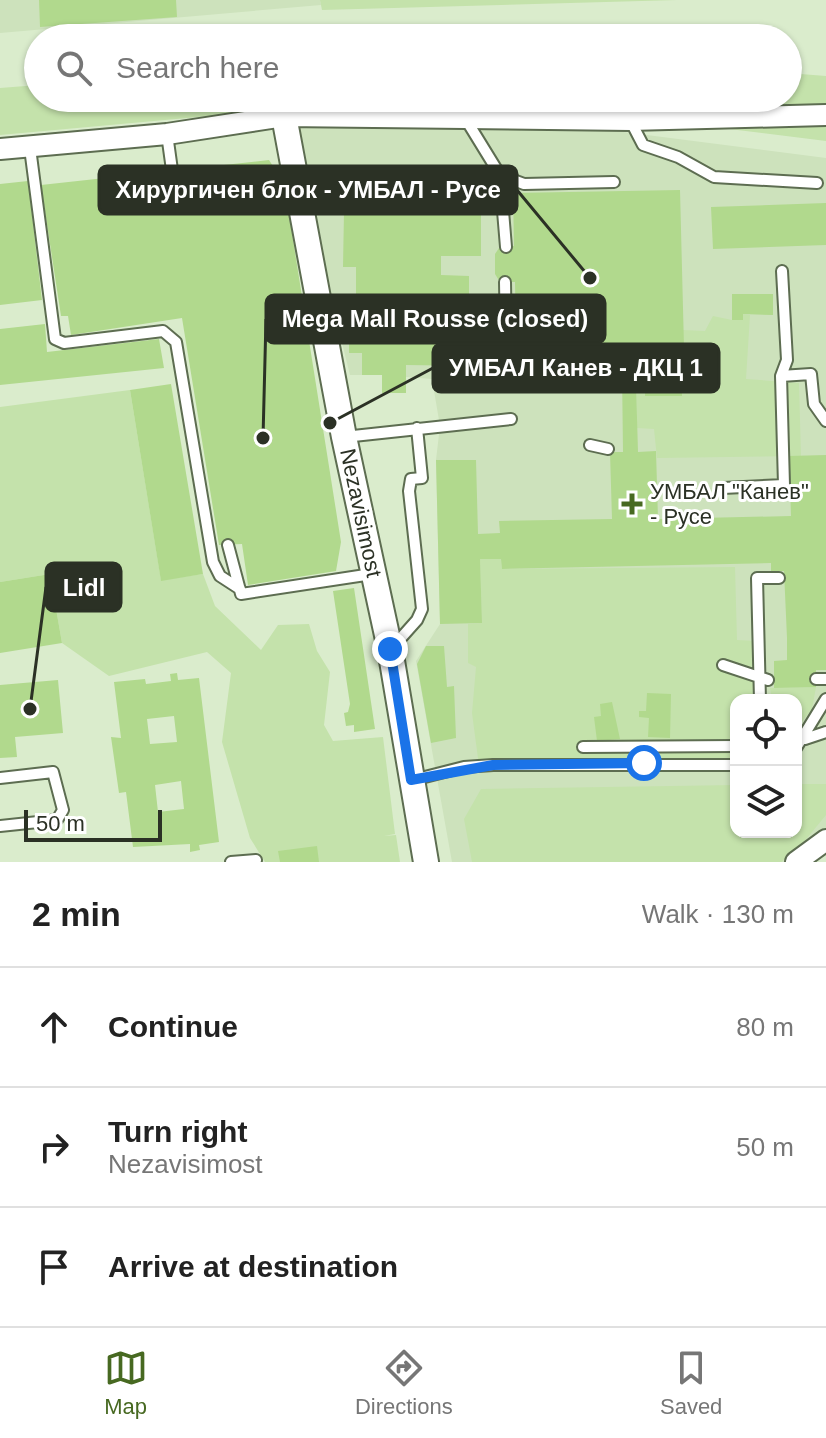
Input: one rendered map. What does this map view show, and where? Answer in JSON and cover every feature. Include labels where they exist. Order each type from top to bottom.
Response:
[{"type":"street","points":[[0,149],[167,134],[284,116],[630,120],[826,115]]},
{"type":"street","name":"Nezavisimost","points":[[284,116],[344,437],[390,649],[426,862]]},
{"type":"street","points":[[796,862],[826,840]]},
{"type":"lane","points":[[465,117],[500,175],[506,247]]},
{"type":"lane","points":[[630,120],[643,145],[678,157],[714,177],[817,183]]},
{"type":"lane","points":[[167,134],[172,170]]},
{"type":"lane","points":[[30,148],[55,339],[64,343],[163,331],[176,342],[213,562],[220,576],[240,589]]},
{"type":"lane","points":[[500,175],[524,184],[614,182]]},
{"type":"lane","points":[[723,488],[784,485],[781,376],[787,360],[782,271]]},
{"type":"lane","points":[[505,282],[506,340]]},
{"type":"lane","points":[[781,376],[811,374],[814,404],[826,421]]},
{"type":"lane","points":[[344,437],[511,419]]},
{"type":"lane","points":[[390,649],[417,620],[422,609],[409,491],[411,479],[422,478],[424,470],[417,428]]},
{"type":"lane","points":[[590,445],[608,449]]},
{"type":"lane","points":[[228,545],[241,594],[374,574]]},
{"type":"lane","points":[[760,694],[767,678],[757,578],[779,578]]},
{"type":"lane","points":[[723,665],[767,678]]},
{"type":"lane","points":[[802,737],[826,699]]},
{"type":"lane","points":[[802,741],[826,732]]},
{"type":"lane","points":[[583,747],[730,746]]},
{"type":"lane","points":[[411,780],[493,765],[730,765]]},
{"type":"lane","points":[[0,778],[53,772],[63,810],[57,820],[0,826]]},
{"type":"lane","points":[[231,862],[256,860]]},
{"type":"shaded area","points":[[0,0],[320,0],[321,5],[103,24],[24,24],[24,31],[0,33]]},
{"type":"shaded area","points":[[320,0],[677,0],[322,10]]},
{"type":"shaded area","points":[[802,74],[826,76],[826,141],[590,112],[802,112]]},
{"type":"shaded area","points":[[24,86],[24,112],[253,112],[0,135],[0,88]]},
{"type":"shaded area","name":"УМБАЛ \"Канев\" - Русе","points":[[287,122],[553,123],[826,158],[826,840],[796,862],[452,862],[416,661],[440,624],[436,460],[440,426],[432,379],[406,377],[406,393],[382,393],[382,375],[350,375]]},
{"type":"shaded area","points":[[743,314],[750,315],[746,379],[799,383],[801,456],[657,458],[654,429],[637,428],[636,384],[645,384],[646,396],[681,396],[683,330],[705,331],[713,316],[732,320]]},
{"type":"shaded area","points":[[130,390],[161,580],[203,574],[215,606],[261,650],[278,625],[309,624],[317,651],[330,672],[324,725],[333,741],[383,737],[395,834],[384,836],[396,835],[400,862],[265,862],[250,838],[222,742],[231,673],[207,652],[109,676],[62,643],[50,574],[0,582],[0,407]]},
{"type":"shaded area","points":[[480,559],[501,559],[502,569],[735,567],[737,640],[757,641],[760,694],[730,694],[730,766],[479,766],[472,713],[476,667],[468,663],[468,624],[482,623]]},
{"type":"shaded area","points":[[816,687],[812,709],[802,722],[802,694],[771,694],[770,688]]},
{"type":"shaded area","points":[[802,784],[826,784],[826,815],[798,849],[781,862],[472,862],[464,819],[481,789],[730,785],[730,838],[802,838]]},
{"type":"building","points":[[39,0],[176,0],[177,17],[40,24]]},
{"type":"building","points":[[269,160],[284,183],[341,542],[336,571],[248,585],[242,544],[219,545],[182,318],[71,335],[68,316],[61,316],[41,185]]},
{"type":"building","points":[[323,175],[481,176],[481,256],[441,256],[441,275],[469,276],[469,308],[475,308],[475,366],[406,365],[406,393],[382,393],[382,375],[362,375],[362,353],[349,353],[349,322],[356,323],[356,267],[343,267],[344,212],[323,212]]},
{"type":"building","points":[[28,181],[42,300],[0,305],[0,184]]},
{"type":"building","points":[[680,190],[684,347],[652,348],[652,359],[681,359],[682,396],[645,396],[645,384],[636,384],[638,452],[656,451],[658,519],[791,516],[789,456],[826,455],[826,670],[816,670],[816,687],[774,688],[774,661],[787,660],[787,638],[784,571],[771,571],[771,563],[502,569],[501,559],[480,559],[482,623],[440,624],[436,460],[476,460],[478,534],[500,533],[499,521],[612,519],[610,452],[623,452],[622,371],[602,371],[601,337],[516,339],[515,282],[500,282],[495,274],[495,254],[499,248],[514,246],[513,193]]},
{"type":"building","points":[[826,203],[826,245],[713,249],[711,207]]},
{"type":"building","points":[[732,294],[773,294],[773,315],[743,314],[743,320],[732,320]]},
{"type":"building","points":[[45,324],[47,352],[159,339],[164,368],[0,385],[0,329]]},
{"type":"building","points":[[171,384],[203,574],[161,581],[130,390]]},
{"type":"building","points":[[50,574],[62,643],[0,653],[0,582]]},
{"type":"building","points":[[354,588],[375,729],[354,732],[354,725],[346,726],[344,713],[348,712],[350,704],[333,591]]},
{"type":"building","points":[[426,646],[444,646],[447,687],[454,686],[456,738],[431,743],[417,664]]},
{"type":"building","points":[[177,673],[178,680],[199,678],[219,842],[199,845],[200,850],[190,852],[190,844],[133,847],[126,792],[119,793],[111,737],[121,738],[114,682],[145,679],[146,684],[171,681],[170,674]],"holes":[[[174,716],[177,742],[150,744],[147,719]],[[181,781],[184,809],[158,812],[155,785]]]},
{"type":"building","points":[[58,680],[63,733],[15,737],[17,757],[0,758],[0,685]]},
{"type":"building","points":[[647,693],[671,694],[670,738],[648,737],[649,718],[639,717],[639,711],[646,711]]},
{"type":"building","points":[[612,702],[620,739],[597,741],[594,717],[601,716],[600,704]]},
{"type":"building","points":[[317,846],[319,862],[280,862],[278,851]]},
{"type":"place","name":"Хирургичен блок - УМБАЛ - Русе","points":[[590,278]]},
{"type":"place","name":"УМБАЛ Канев - ДКЦ 1","points":[[330,423]]},
{"type":"place","name":"Mega Mall Rousse (closed)","points":[[263,438]]},
{"type":"place","name":"УМБАЛ \"Канев\" - Русе","points":[[632,504]]},
{"type":"place","name":"Lidl","points":[[30,709]]},
{"type":"route","points":[[390,649],[411,780],[430,778],[464,767],[644,763]]}]
